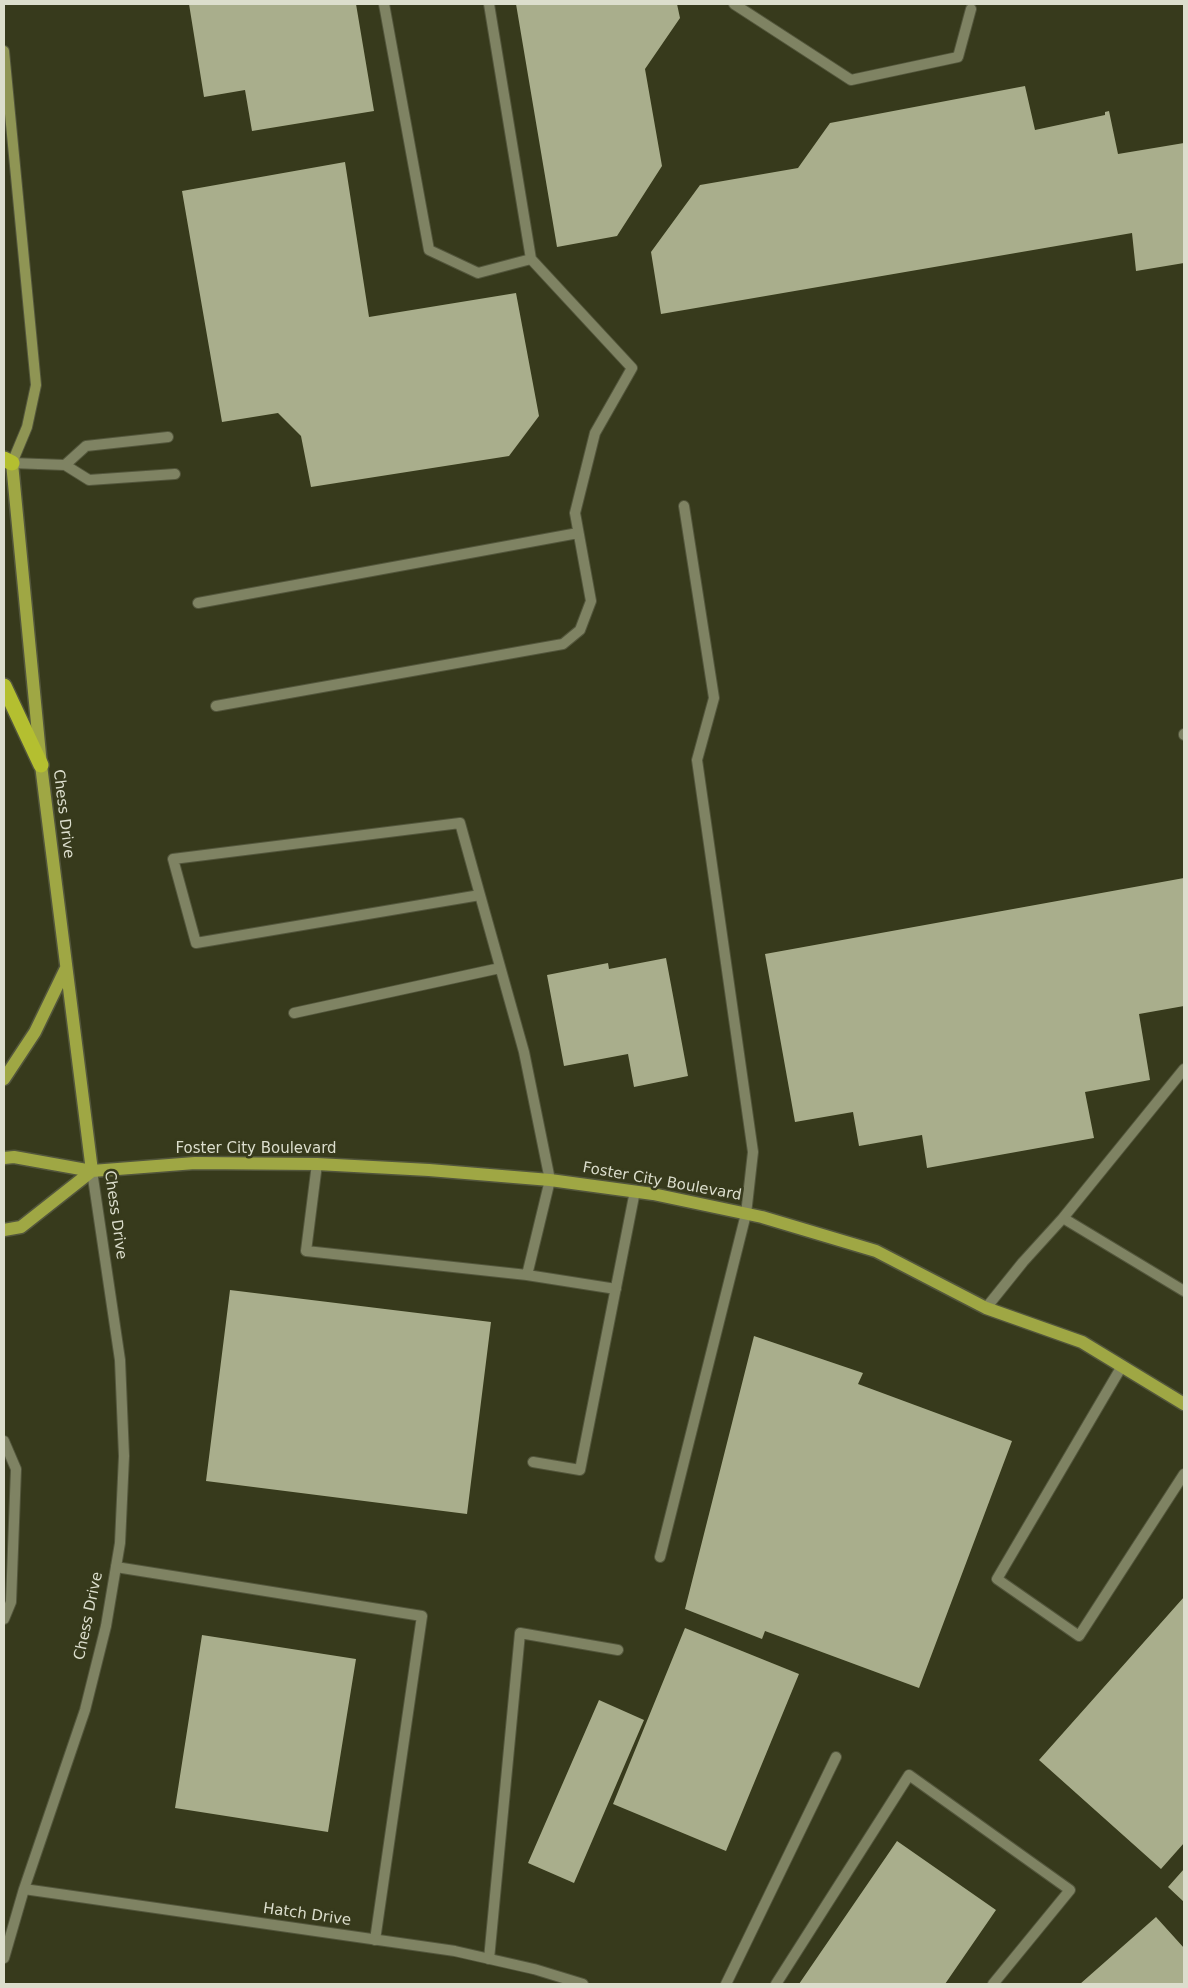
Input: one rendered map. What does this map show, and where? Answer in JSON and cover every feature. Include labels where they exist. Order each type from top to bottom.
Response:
[{"type":"highway","points":[[4,686],[41,765]]},
{"type":"main road","name":"Chess Drive","points":[[4,51],[36,385],[27,427],[7,463]]},
{"type":"main road","name":"Chess Drive","points":[[4,450],[92,1171]]},
{"type":"main road","points":[[4,1079],[35,1032],[66,968]]},
{"type":"main road","name":"Foster City Boulevard","points":[[4,1158],[14,1157],[92,1171],[195,1163],[317,1164],[429,1170],[550,1180],[635,1192],[746,1214],[876,1251],[986,1308],[1082,1342],[1184,1404]]},
{"type":"main road","points":[[4,1230],[21,1227],[92,1171]]},
{"type":"street","points":[[384,4],[429,250],[478,273],[531,259]]},
{"type":"street","points":[[216,706],[563,644],[580,630],[591,601],[574,513],[595,432],[632,368],[531,259],[489,4]]},
{"type":"street","points":[[734,4],[851,80],[958,57],[971,9]]},
{"type":"street","points":[[65,465],[86,446],[168,437]]},
{"type":"street","points":[[7,463],[65,465],[89,480],[175,474]]},
{"type":"street","points":[[660,1557],[746,1214],[753,1152],[697,760],[714,698],[684,506]]},
{"type":"street","points":[[198,603],[578,533]]},
{"type":"street","points":[[480,895],[196,943],[173,860],[460,823],[524,1052],[550,1180],[527,1275]]},
{"type":"street","points":[[294,1013],[500,968]]},
{"type":"street","points":[[986,1308],[1023,1262],[1063,1218],[1184,1070]]},
{"type":"street","points":[[317,1164],[306,1251],[527,1275],[616,1289]]},
{"type":"street","name":"Chess Drive","points":[[4,1958],[24,1889],[85,1710],[106,1626],[120,1543],[124,1456],[120,1360],[92,1171]]},
{"type":"street","points":[[534,1462],[580,1470],[635,1192]]},
{"type":"street","points":[[1063,1218],[1184,1291]]},
{"type":"street","points":[[1122,1366],[997,1579],[1079,1636],[1184,1474]]},
{"type":"street","points":[[4,1441],[16,1469],[11,1602],[4,1619]]},
{"type":"street","points":[[116,1567],[422,1616],[375,1940]]},
{"type":"street","points":[[489,1959],[520,1632],[618,1650]]},
{"type":"street","points":[[726,1984],[836,1757]]},
{"type":"street","points":[[776,1984],[909,1775],[1070,1890],[994,1984]]},
{"type":"street","name":"Hatch Drive","points":[[24,1889],[454,1951],[534,1969],[583,1984]]},
{"type":"building","points":[[189,4],[356,4],[374,111],[252,131],[245,90],[204,97]]},
{"type":"building","points":[[516,4],[677,4],[680,18],[645,69],[662,166],[617,236],[557,247]]},
{"type":"building","points":[[1025,86],[1035,130],[1105,115],[1105,112],[1109,111],[1118,154],[1184,143],[1184,263],[1136,271],[1132,233],[661,314],[651,252],[700,185],[798,168],[830,123]]},
{"type":"building","points":[[345,162],[369,317],[516,293],[539,416],[509,456],[311,487],[301,436],[278,413],[222,422],[182,191]]},
{"type":"building","points":[[1184,878],[1184,1006],[1139,1014],[1150,1080],[1085,1092],[1094,1138],[927,1168],[922,1135],[859,1146],[853,1112],[795,1122],[765,954]]},
{"type":"building","points":[[666,958],[688,1076],[634,1087],[628,1054],[564,1066],[547,975],[608,963],[609,969]]},
{"type":"building","points":[[230,1290],[491,1322],[467,1514],[206,1481]]},
{"type":"building","points":[[754,1336],[863,1373],[858,1384],[1012,1441],[919,1688],[765,1631],[762,1639],[685,1609]]},
{"type":"building","points":[[1184,1597],[1184,1843],[1161,1869],[1039,1760]]},
{"type":"building","points":[[685,1628],[799,1674],[726,1851],[613,1804]]},
{"type":"building","points":[[202,1635],[356,1659],[328,1832],[175,1808]]},
{"type":"building","points":[[599,1700],[644,1720],[574,1883],[528,1863]]},
{"type":"building","points":[[897,1841],[996,1910],[945,1984],[799,1984]]},
{"type":"building","points":[[1184,1869],[1184,1902],[1168,1887]]},
{"type":"building","points":[[1156,1917],[1184,1948],[1184,1984],[1080,1984]]}]
